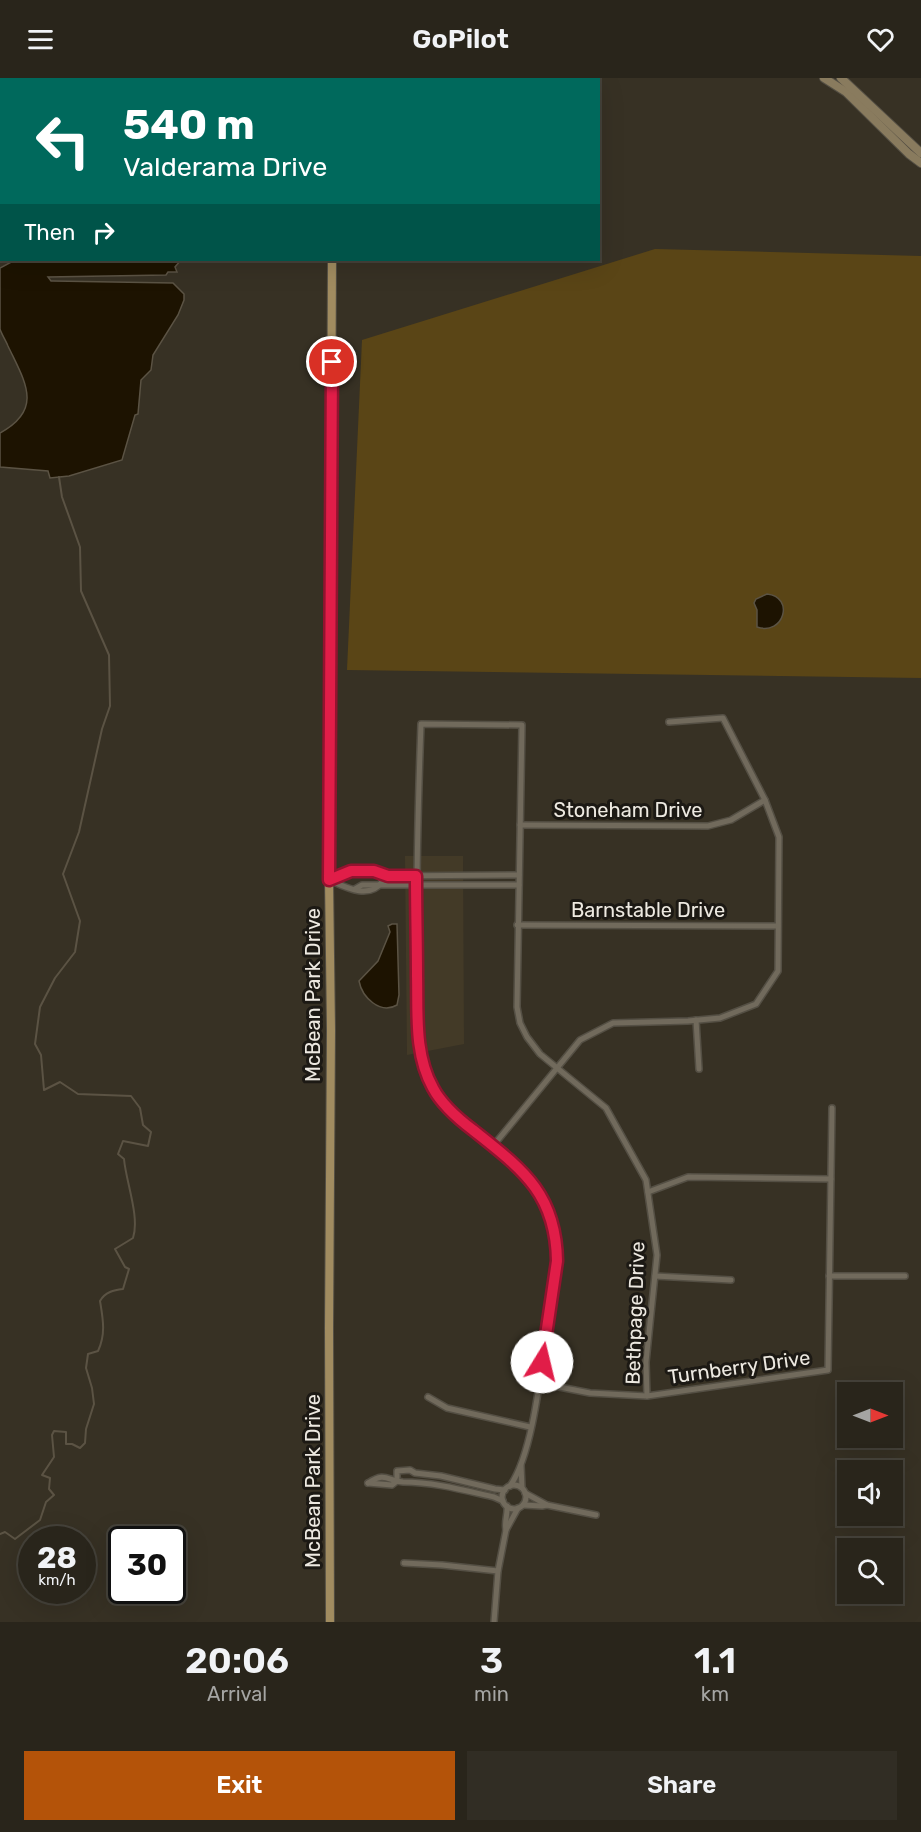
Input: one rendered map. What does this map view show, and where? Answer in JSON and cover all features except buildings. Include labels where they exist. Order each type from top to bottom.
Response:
[{"type":"main road","points":[[824,78],[846,92],[921,163]]},
{"type":"main road","points":[[841,78],[921,153]]},
{"type":"main road","name":"McBean Park Drive","points":[[330,1622],[329,880],[332,261]]},
{"type":"street","points":[[493,1146],[580,1040],[614,1023],[720,1018],[756,1004],[778,971],[779,837],[765,800],[723,718],[669,722]]},
{"type":"street","name":"Bethpage Drive","points":[[416,876],[421,724],[522,725],[517,1007],[520,1023],[540,1054],[606,1108],[646,1180],[657,1255],[646,1362],[647,1396]]},
{"type":"street","name":"Stoneham Drive","points":[[520,825],[708,826],[730,820],[765,800]]},
{"type":"street","points":[[329,880],[351,871],[416,876],[519,875]]},
{"type":"street","points":[[381,874],[383,878],[381,885]]},
{"type":"street","points":[[416,876],[418,1035],[422,1062],[432,1087],[444,1104],[512,1161],[532,1182],[547,1206],[555,1233],[556,1268],[539,1383],[521,1465],[503,1495],[507,1514],[505,1525],[507,1530]]},
{"type":"street","points":[[329,880],[355,889],[371,891],[381,885],[519,885]]},
{"type":"street","name":"Barnstable Drive","points":[[517,925],[778,926]]},
{"type":"street","points":[[696,1020],[699,1069]]},
{"type":"street","name":"Turnberry Drive","points":[[539,1383],[590,1393],[647,1396],[828,1370],[832,1108]]},
{"type":"street","points":[[648,1192],[688,1177],[831,1179]]},
{"type":"street","points":[[655,1275],[730,1280]]},
{"type":"street","points":[[829,1276],[904,1276]]},
{"type":"street","points":[[428,1397],[447,1408],[530,1427]]},
{"type":"street","points":[[494,1622],[498,1571],[507,1530],[526,1499],[521,1465]]},
{"type":"street","points":[[397,1481],[397,1472],[410,1470],[415,1473],[495,1489],[516,1486],[547,1505],[596,1515]]},
{"type":"street","points":[[368,1483],[393,1485],[397,1481],[439,1484],[505,1504],[512,1509],[521,1506],[547,1505]]},
{"type":"street","points":[[404,1563],[498,1571]]},
{"type":"shaded area","points":[[655,249],[921,256],[921,678],[347,670],[362,340]]},
{"type":"shaded area","points":[[13,261],[180,261],[175,267],[177,272],[168,272],[166,275],[48,277],[51,281],[173,283],[184,294],[178,315],[153,355],[151,370],[141,380],[138,414],[135,415],[122,460],[69,476],[50,478],[48,471],[0,467],[0,433],[14,424],[22,414],[27,394],[25,383],[0,329],[0,268]]},
{"type":"shaded area","points":[[767,594],[776,597],[781,602],[783,615],[774,626],[757,627],[757,610],[754,603],[756,599]]},
{"type":"shaded area","points":[[405,856],[463,856],[464,1044],[407,1055]]},
{"type":"shaded area","points":[[397,924],[399,995],[397,1005],[384,1008],[368,998],[359,981],[378,961],[390,932],[388,926]]},
{"type":"waterway","points":[[0,1534],[5,1532],[15,1539],[40,1520],[46,1502],[54,1495],[49,1489],[50,1478],[42,1475],[54,1457],[52,1435],[54,1431],[66,1432],[66,1444],[80,1448],[85,1443],[86,1429],[94,1404],[86,1368],[88,1354],[98,1351],[102,1339],[103,1320],[100,1301],[107,1294],[123,1289],[129,1269],[125,1267],[115,1249],[133,1238],[135,1230],[134,1210],[124,1159],[118,1154],[123,1141],[148,1146],[151,1132],[143,1125],[140,1108],[131,1096],[78,1094],[60,1082],[44,1090],[41,1055],[35,1044],[40,1007],[55,978],[75,952],[80,921],[63,874],[79,832],[102,729],[110,706],[109,655],[81,591],[80,547],[62,497],[59,477]]},
{"type":"route","points":[[332,362],[329,880],[351,871],[374,871],[388,876],[416,876],[418,1035],[422,1062],[427,1075],[432,1087],[451,1112],[512,1161],[532,1182],[552,1218],[557,1261],[542,1362]]}]
